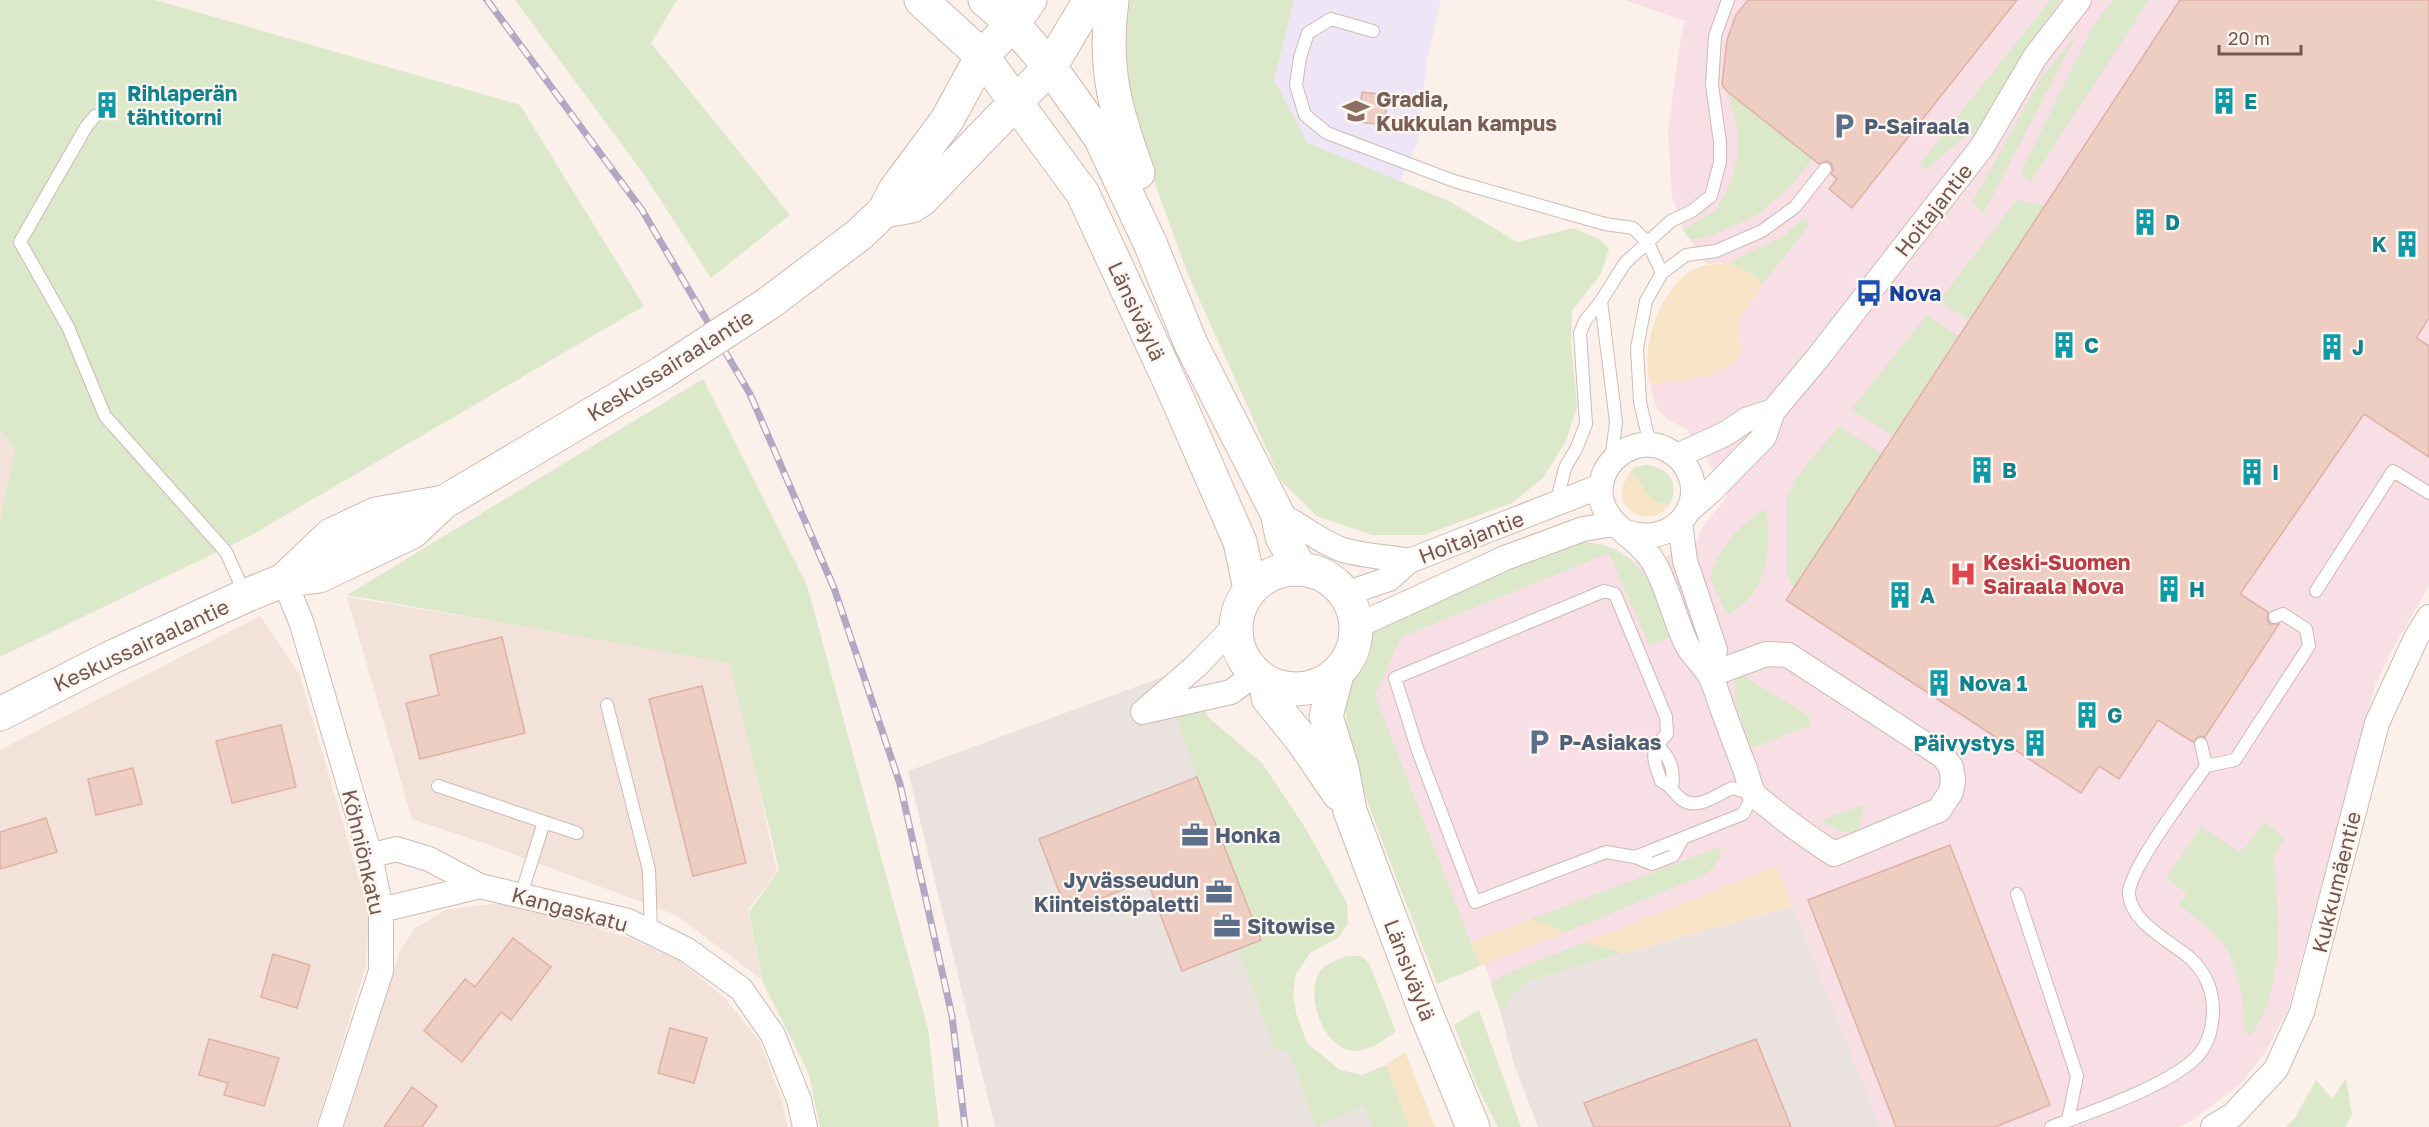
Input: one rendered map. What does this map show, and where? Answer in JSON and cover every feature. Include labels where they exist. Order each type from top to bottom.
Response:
[{"type":"main road","name":"Länsiväylä","points":[[921,0],[982,56],[1018,102],[1083,194],[1240,542],[1250,589]]},
{"type":"main road","name":"Länsiväylä","points":[[985,0],[1022,12],[1050,67],[1100,137],[1150,243],[1191,344],[1277,513],[1282,537],[1300,568]]},
{"type":"main road","points":[[884,211],[912,206],[921,200],[1018,102],[1050,67],[1090,0]]},
{"type":"main road","points":[[1112,0],[1109,21],[1110,81],[1119,121],[1140,177],[1150,243]]},
{"type":"main road","name":"Keskussairaalantie","points":[[0,714],[110,658],[245,596],[284,580],[319,576],[412,532],[444,502],[663,372],[769,303],[860,234],[884,211],[895,190],[947,120],[982,56],[1022,12]]},
{"type":"main road","points":[[1300,568],[1326,577],[1345,594],[1353,609],[1357,627],[1352,652],[1337,674],[1316,687],[1304,689],[1278,687],[1261,678],[1240,652],[1236,625],[1238,612],[1250,589],[1274,573],[1300,568]]},
{"type":"main road","name":"Länsiväylä","points":[[1337,674],[1326,716],[1342,768],[1350,811],[1426,1013],[1473,1127]]},
{"type":"main road","name":"Länsiväylä","points":[[1261,678],[1268,698],[1302,740],[1350,811]]},
{"type":"street","name":"Hoitajantie","points":[[1684,517],[1764,437],[1773,411],[1816,360],[1982,147],[2035,57],[2079,0]]},
{"type":"street","points":[[1677,456],[1725,434],[1746,420],[1773,411]]},
{"type":"street","points":[[1620,528],[1640,537],[1655,536],[1669,532],[1684,517],[1693,497],[1692,482],[1687,468],[1677,456],[1664,448],[1650,445],[1634,446],[1621,453],[1604,473],[1601,486],[1604,506],[1620,528],[1653,562],[1693,657],[1710,675],[1754,794],[1788,824],[1834,854],[1939,810],[1952,792],[1951,767],[1943,756],[1788,655],[1766,654],[1710,675]]},
{"type":"street","name":"Hoitajantie","points":[[1345,594],[1389,579],[1409,561],[1601,486]]},
{"type":"street","points":[[1277,513],[1326,542],[1345,550],[1409,561]]},
{"type":"street","points":[[1684,517],[1685,561],[1715,650],[1710,675]]},
{"type":"street","name":"Hoitajantie","points":[[1357,627],[1505,558],[1583,529],[1620,528]]},
{"type":"street","name":"Köhniönkatu","points":[[284,580],[302,624],[370,856],[381,910],[381,971],[330,1127]]},
{"type":"street","name":"Kukkumäentie","points":[[2213,1127],[2233,1115],[2276,1069],[2302,1012],[2377,723],[2416,639],[2429,617]]},
{"type":"street","points":[[1236,625],[1196,666],[1143,712],[1231,692],[1261,678]]},
{"type":"street","name":"Kangaskatu","points":[[370,856],[396,849],[429,859],[480,886],[628,921],[687,950],[741,989],[772,1035],[799,1100],[805,1127]]},
{"type":"street","name":"Kangaskatu","points":[[381,910],[480,886]]},
{"type":"lane","points":[[1556,504],[1565,468],[1586,424],[1580,333],[1585,321],[1601,301],[1625,263],[1671,221],[1692,211],[1711,196],[1720,162],[1720,142],[1712,85],[1715,36],[1728,0]]},
{"type":"lane","points":[[1373,31],[1331,19],[1308,33],[1299,57],[1296,85],[1305,115],[1327,133],[1454,181],[1605,224],[1633,228],[1648,243],[1662,273]]},
{"type":"lane","points":[[95,116],[86,127],[20,242],[68,327],[105,416],[226,552],[245,596]]},
{"type":"lane","points":[[1650,445],[1640,402],[1637,348],[1646,301],[1662,273],[1686,255],[1716,251],[1762,231],[1794,207],[1825,169]]},
{"type":"lane","points":[[1601,301],[1616,422],[1611,462]]},
{"type":"lane","points":[[2316,591],[2393,471],[2429,493]]},
{"type":"lane","points":[[1604,591],[1616,594],[1666,717],[1667,734],[1656,745],[1667,754],[1674,775],[1672,786],[1680,798],[1692,804],[1704,802],[1732,788],[1754,794],[1743,814],[1635,857],[1606,852],[1474,902],[1422,762],[1395,678],[1604,591]]},
{"type":"lane","points":[[2051,1127],[2172,1077],[2201,1052],[2209,1036],[2213,1019],[2213,1001],[2209,985],[2191,960],[2139,918],[2129,893],[2136,870],[2206,766],[2235,760],[2309,646],[2306,629],[2283,614],[2275,617]]},
{"type":"lane","points":[[607,705],[649,870],[651,933]]},
{"type":"lane","points":[[2201,744],[2206,766]]},
{"type":"lane","points":[[438,786],[578,833]]},
{"type":"lane","points":[[521,895],[543,822]]},
{"type":"lane","points":[[2017,894],[2077,1076],[2068,1120]]},
{"type":"shaded area","name":"Gradia, Kukkulan kampus","points":[[1294,0],[1441,0],[1427,61],[1418,142],[1400,181],[1308,143],[1274,80]]},
{"type":"shaded area","name":"Keski-Suomen Sairaala Nova","points":[[1625,0],[2429,0],[2429,586],[2390,653],[2375,686],[2288,1010],[2265,1053],[2240,1084],[2190,1122],[2178,1127],[1880,1127],[1793,906],[1534,979],[1514,992],[1501,1013],[1485,965],[1480,966],[1375,695],[1375,629],[1601,544],[1617,550],[1635,562],[1654,562],[1697,542],[1702,528],[1727,497],[1700,446],[1687,429],[1670,421],[1659,412],[1650,384],[1682,380],[1722,370],[1743,350],[1736,326],[1743,311],[1757,295],[1728,263],[1707,264],[1683,230],[1672,196],[1668,132],[1685,21]]},
{"type":"shaded area","points":[[0,429],[15,448],[0,520]]},
{"type":"shaded area","points":[[347,597],[732,661],[777,872],[748,910],[762,980],[676,915],[481,842],[412,819]]},
{"type":"shaded area","points":[[260,616],[299,673],[369,913],[366,965],[316,1127],[0,1127],[0,750]]},
{"type":"shaded area","points":[[1176,672],[1306,1043],[1370,1095],[1382,1127],[995,1127],[908,771]]},
{"type":"shaded area","points":[[507,902],[630,938],[679,961],[725,998],[760,1042],[783,1104],[787,1127],[344,1127],[399,953],[415,928],[445,910]]},
{"type":"shaded area","points":[[1793,906],[1880,1127],[1538,1127],[1514,1064],[1501,1013],[1514,992],[1534,979]]},
{"type":"green space","points":[[0,0],[155,0],[520,105],[644,306],[248,537],[0,657],[0,520],[15,448],[0,429]]},
{"type":"green space","points":[[515,0],[677,0],[651,43],[790,215],[711,278],[643,173]]},
{"type":"green space","points":[[1130,0],[1294,0],[1274,80],[1308,143],[1449,201],[1517,242],[1573,228],[1599,239],[1609,249],[1601,274],[1572,311],[1571,342],[1577,406],[1566,441],[1543,478],[1512,503],[1424,535],[1372,535],[1317,516],[1281,481],[1187,272],[1143,150],[1122,62],[1124,12]]},
{"type":"green space","points":[[2050,0],[2061,0],[2042,26],[1991,113],[1978,130],[1962,139],[1926,169],[1919,165]]},
{"type":"green space","points":[[2113,0],[2149,0],[2031,181],[2020,174],[2094,24]]},
{"type":"green space","points":[[2078,33],[1984,212],[1972,203],[2041,78]]},
{"type":"green space","points":[[1728,92],[1812,159],[1790,187],[1757,215],[1706,238],[1690,239],[1683,230],[1716,210],[1731,183],[1737,157],[1738,130]]},
{"type":"green space","points":[[2017,200],[2045,206],[1970,321],[1939,301]]},
{"type":"green space","points":[[1802,219],[1810,224],[1762,285],[1756,276],[1728,263],[1785,235]]},
{"type":"green space","points":[[1927,315],[1959,337],[1893,436],[1851,410]]},
{"type":"green space","points":[[703,379],[807,585],[928,1029],[939,1127],[820,1127],[809,1074],[763,983],[749,912],[779,870],[730,663],[347,595]]},
{"type":"green space","points":[[1839,426],[1882,454],[1794,588],[1787,575],[1787,497],[1795,479]]},
{"type":"green space","points":[[1646,465],[1661,469],[1670,478],[1674,490],[1669,505],[1652,499],[1630,472],[1636,467]]},
{"type":"green space","points":[[1766,509],[1768,540],[1764,570],[1751,596],[1727,615],[1710,578],[1713,568],[1724,547],[1739,529]]},
{"type":"green space","points":[[1581,541],[1602,545],[1632,561],[1651,586],[1675,635],[1649,645],[1609,553],[1401,637],[1375,695],[1480,966],[1437,984],[1370,809],[1349,744],[1345,704],[1352,672],[1365,643],[1375,629],[1399,612]]},
{"type":"green space","points":[[1740,674],[1809,716],[1810,725],[1752,748],[1736,701],[1736,682]]},
{"type":"green space","points":[[1204,709],[1209,718],[1262,763],[1306,829],[1347,903],[1348,924],[1338,938],[1310,953],[1296,974],[1293,994],[1296,1013],[1307,1043],[1340,1070],[1362,1075],[1386,1065],[1409,1127],[1373,1127],[1364,1105],[1316,1127],[1289,1051],[1276,1051],[1238,949],[1261,940],[1197,778],[1177,718]]},
{"type":"green space","points":[[1864,805],[1858,830],[1843,831],[1821,820]]},
{"type":"green space","points":[[2263,822],[2285,837],[2274,857],[2278,921],[2277,961],[2268,1004],[2252,1035],[2247,1034],[2244,1030],[2241,991],[2228,953],[2213,932],[2178,904],[2187,893],[2166,878],[2201,827],[2239,851],[2246,847]]},
{"type":"green space","points":[[1722,846],[1719,859],[1708,873],[1566,932],[1531,919]]},
{"type":"green space","points":[[1585,942],[1623,953],[1534,979],[1514,992],[1501,1013],[1491,985],[1501,976]]},
{"type":"green space","points":[[1347,956],[1361,956],[1369,963],[1396,1032],[1360,1051],[1343,1048],[1333,1041],[1319,1018],[1315,1004],[1316,979],[1322,969]]},
{"type":"green space","points":[[1479,1010],[1521,1127],[1498,1127],[1477,1086],[1454,1025]]},
{"type":"green space","points":[[2346,1078],[2352,1114],[2345,1127],[2286,1127],[2295,1118],[2316,1080],[2332,1099]]},
{"type":"sand","points":[[1728,263],[1756,276],[1762,285],[1739,321],[1739,338],[1743,350],[1736,360],[1715,373],[1689,380],[1650,384],[1648,354],[1650,338],[1661,306],[1670,292],[1680,280],[1695,269]]},
{"type":"sand","points":[[1630,472],[1637,477],[1652,499],[1669,505],[1663,511],[1649,517],[1641,516],[1628,509],[1622,494],[1624,482]]},
{"type":"sand","points":[[1777,866],[1793,906],[1623,953],[1585,942]]},
{"type":"sand","points":[[1531,919],[1566,932],[1480,966],[1471,942]]},
{"type":"sand","points":[[1405,1052],[1435,1127],[1409,1127],[1386,1065]]},
{"type":"building","name":"P-Sairaala","points":[[1748,0],[2017,0],[1852,208],[1829,189],[1837,179],[1831,174],[1833,170],[1831,163],[1826,161],[1819,164],[1722,85],[1727,40],[1736,15]]},
{"type":"building","points":[[2180,0],[2429,0],[2429,318],[2416,338],[2429,346],[2429,457],[2364,414],[2240,594],[2268,612],[2267,619],[2270,624],[2279,624],[2205,737],[2199,736],[2193,742],[2158,720],[2119,779],[2099,766],[2081,793],[1786,600]]},
{"type":"building","points":[[1362,92],[1388,95],[1384,125],[1359,122]]},
{"type":"building","points":[[502,637],[525,733],[420,759],[406,703],[439,695],[430,655]]},
{"type":"building","points":[[702,686],[746,863],[693,876],[649,699]]},
{"type":"building","points":[[281,725],[296,787],[232,803],[216,741]]},
{"type":"building","points":[[133,768],[142,804],[96,815],[88,779]]},
{"type":"building","points":[[1197,777],[1261,940],[1182,971],[1147,880],[1067,912],[1039,839]]},
{"type":"building","points":[[46,818],[57,852],[0,869],[0,832]]},
{"type":"building","points":[[1950,845],[2050,1105],[1995,1127],[1896,1127],[1808,900]]},
{"type":"building","points":[[513,938],[551,967],[511,1020],[501,1012],[462,1062],[424,1031],[465,979],[475,987]]},
{"type":"building","points":[[273,954],[310,965],[297,1008],[261,997]]},
{"type":"building","points":[[670,1028],[707,1038],[694,1083],[658,1073]]},
{"type":"building","points":[[209,1039],[279,1058],[264,1106],[224,1095],[228,1083],[199,1075]]},
{"type":"building","points":[[1756,1039],[1791,1127],[1594,1127],[1584,1103]]},
{"type":"building","points":[[412,1087],[437,1106],[422,1127],[384,1127]]},
{"type":"railway","points":[[487,0],[642,210],[750,394],[834,588],[900,784],[952,1016],[965,1127]]},
{"type":"place","name":"E","points":[[2224,101]]},
{"type":"place","name":"Rihlaperän tähtitorni","points":[[107,105]]},
{"type":"place","name":"Gradia, Kukkulan kampus","points":[[1356,111]]},
{"type":"place","name":"P-Sairaala","points":[[1844,126]]},
{"type":"place","name":"D","points":[[2145,222]]},
{"type":"place","name":"K","points":[[2407,244]]},
{"type":"place","name":"Nova","points":[[1869,293]]},
{"type":"place","name":"C","points":[[2064,345]]},
{"type":"place","name":"J","points":[[2332,347]]},
{"type":"place","name":"B","points":[[1982,470]]},
{"type":"place","name":"I","points":[[2252,472]]},
{"type":"place","name":"Keski-Suomen Sairaala Nova","points":[[1963,574]]},
{"type":"place","name":"H","points":[[2169,589]]},
{"type":"place","name":"A","points":[[1900,595]]},
{"type":"place","name":"Nova 1","points":[[1939,683]]},
{"type":"place","name":"G","points":[[2087,715]]},
{"type":"place","name":"P-Asiakas","points":[[1539,742]]},
{"type":"place","name":"Päivystys","points":[[2035,743]]},
{"type":"place","name":"Honka","points":[[1195,835]]},
{"type":"place","name":"Jyvässeudun Kiinteistöpaletti","points":[[1219,892]]},
{"type":"place","name":"Sitowise","points":[[1227,926]]}]
